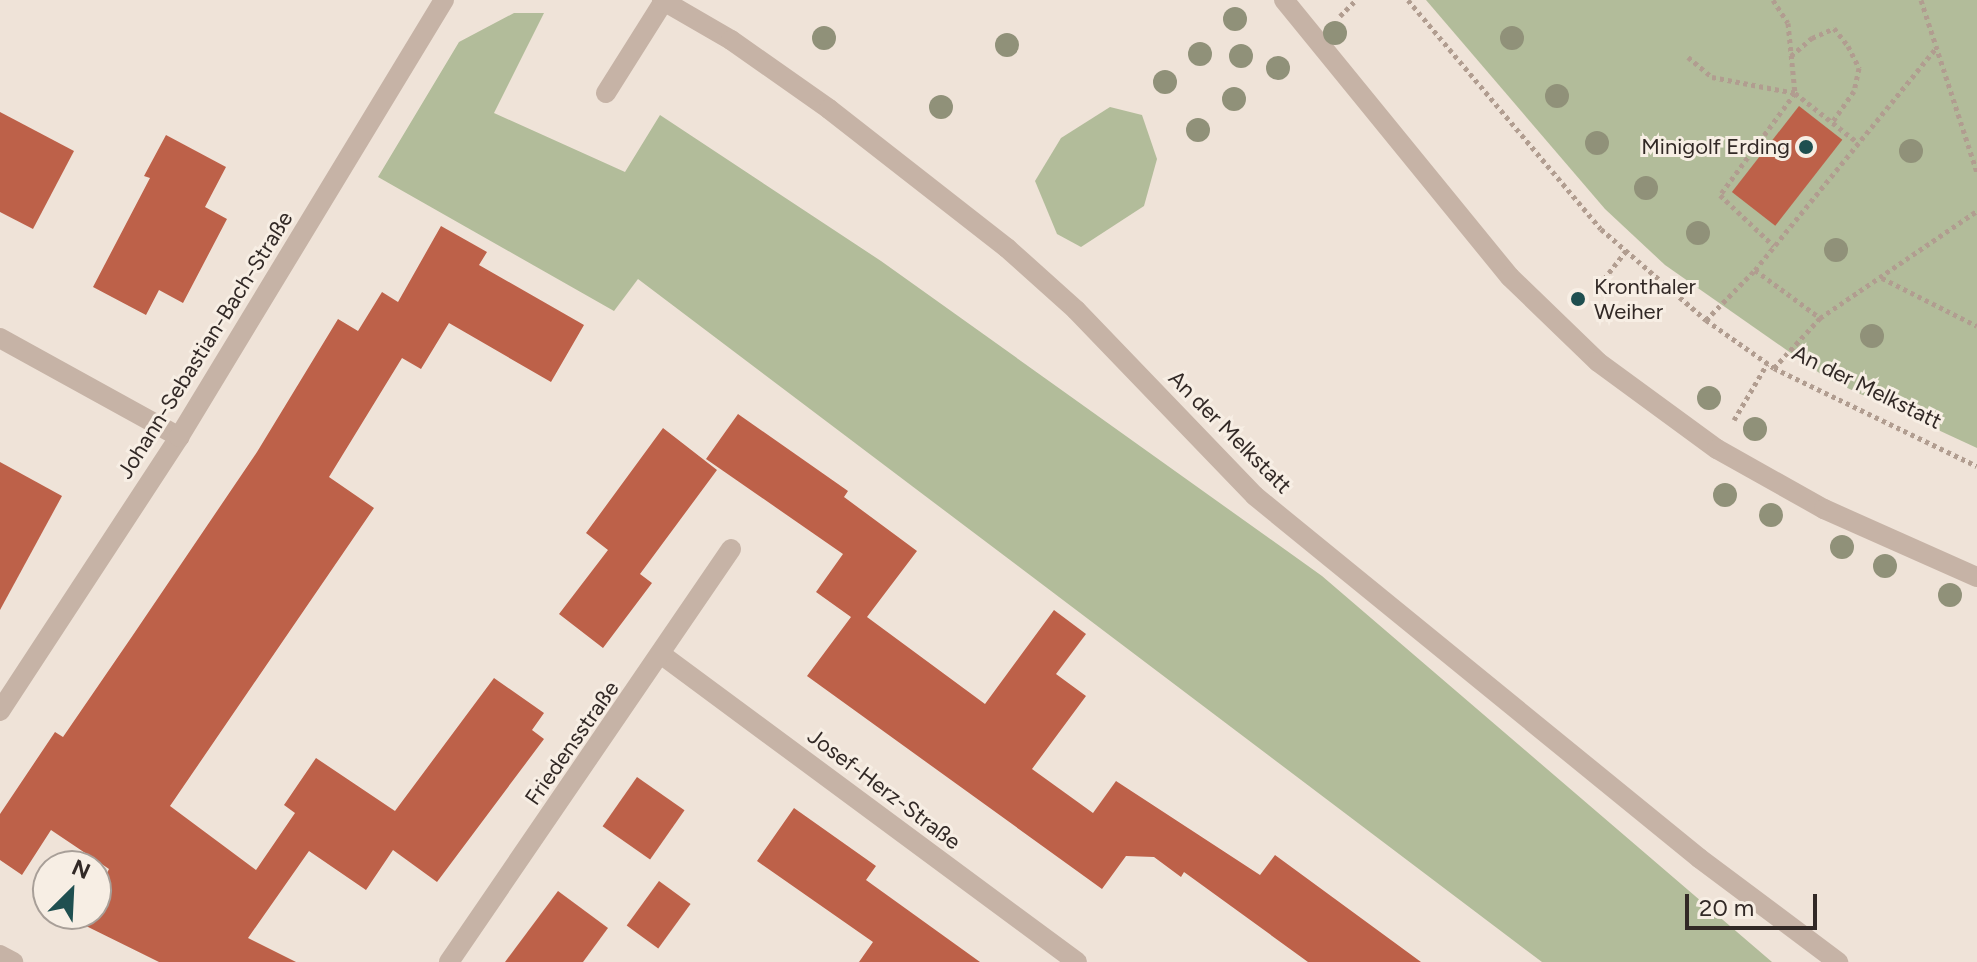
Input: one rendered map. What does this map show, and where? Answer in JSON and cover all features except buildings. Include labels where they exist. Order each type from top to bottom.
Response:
[{"type":"street","name":"Johann-Sebastian-Bach-Straße","points":[[0,711],[179,437],[444,0]]},
{"type":"street","points":[[606,93],[663,0]]},
{"type":"street","name":"An der Melkstatt","points":[[663,0],[731,40],[829,109],[1007,248],[1076,310],[1255,496],[1699,858],[1838,962]]},
{"type":"street","points":[[1284,0],[1510,277],[1598,362],[1717,449],[1824,509],[1977,577]]},
{"type":"street","points":[[0,338],[179,437]]},
{"type":"street","name":"Friedensstraße","points":[[449,962],[662,655],[731,549]]},
{"type":"street","name":"Josef-Herz-Straße","points":[[662,655],[1077,962]]},
{"type":"street","points":[[0,955],[13,962]]},
{"type":"path","name":"An der Melkstatt","points":[[1408,0],[1601,229],[1706,320],[1774,368],[1977,466]]},
{"type":"path","points":[[1773,0],[1788,23],[1795,93],[1720,195],[1774,246]]},
{"type":"path","points":[[1921,0],[1977,172]]},
{"type":"path","points":[[1791,57],[1812,38],[1834,28],[1848,46],[1859,68],[1854,91],[1832,123]]},
{"type":"path","points":[[1706,320],[1755,270],[1936,48]]},
{"type":"path","points":[[1688,57],[1712,77],[1795,93],[1857,142]]},
{"type":"path","points":[[1774,368],[1820,318],[1977,211]]},
{"type":"path","points":[[1604,279],[1626,251]]},
{"type":"path","points":[[1755,270],[1820,318]]},
{"type":"path","points":[[1882,278],[1977,326]]},
{"type":"path","points":[[1717,449],[1767,364]]},
{"type":"green space","points":[[1426,0],[1977,0],[1977,448],[1828,379],[1665,265],[1605,209]]},
{"type":"green space","points":[[514,13],[544,13],[494,113],[625,172],[660,115],[881,261],[1322,576],[1772,962],[1542,962],[638,279],[614,311],[378,177],[459,42]]},
{"type":"green space","points":[[1110,107],[1142,115],[1157,159],[1144,206],[1081,247],[1057,234],[1035,181],[1061,138]]},
{"type":"place","name":"Minigolf Erding","points":[[1806,147]]},
{"type":"place","name":"Kronthaler Weiher","points":[[1578,299]]}]
